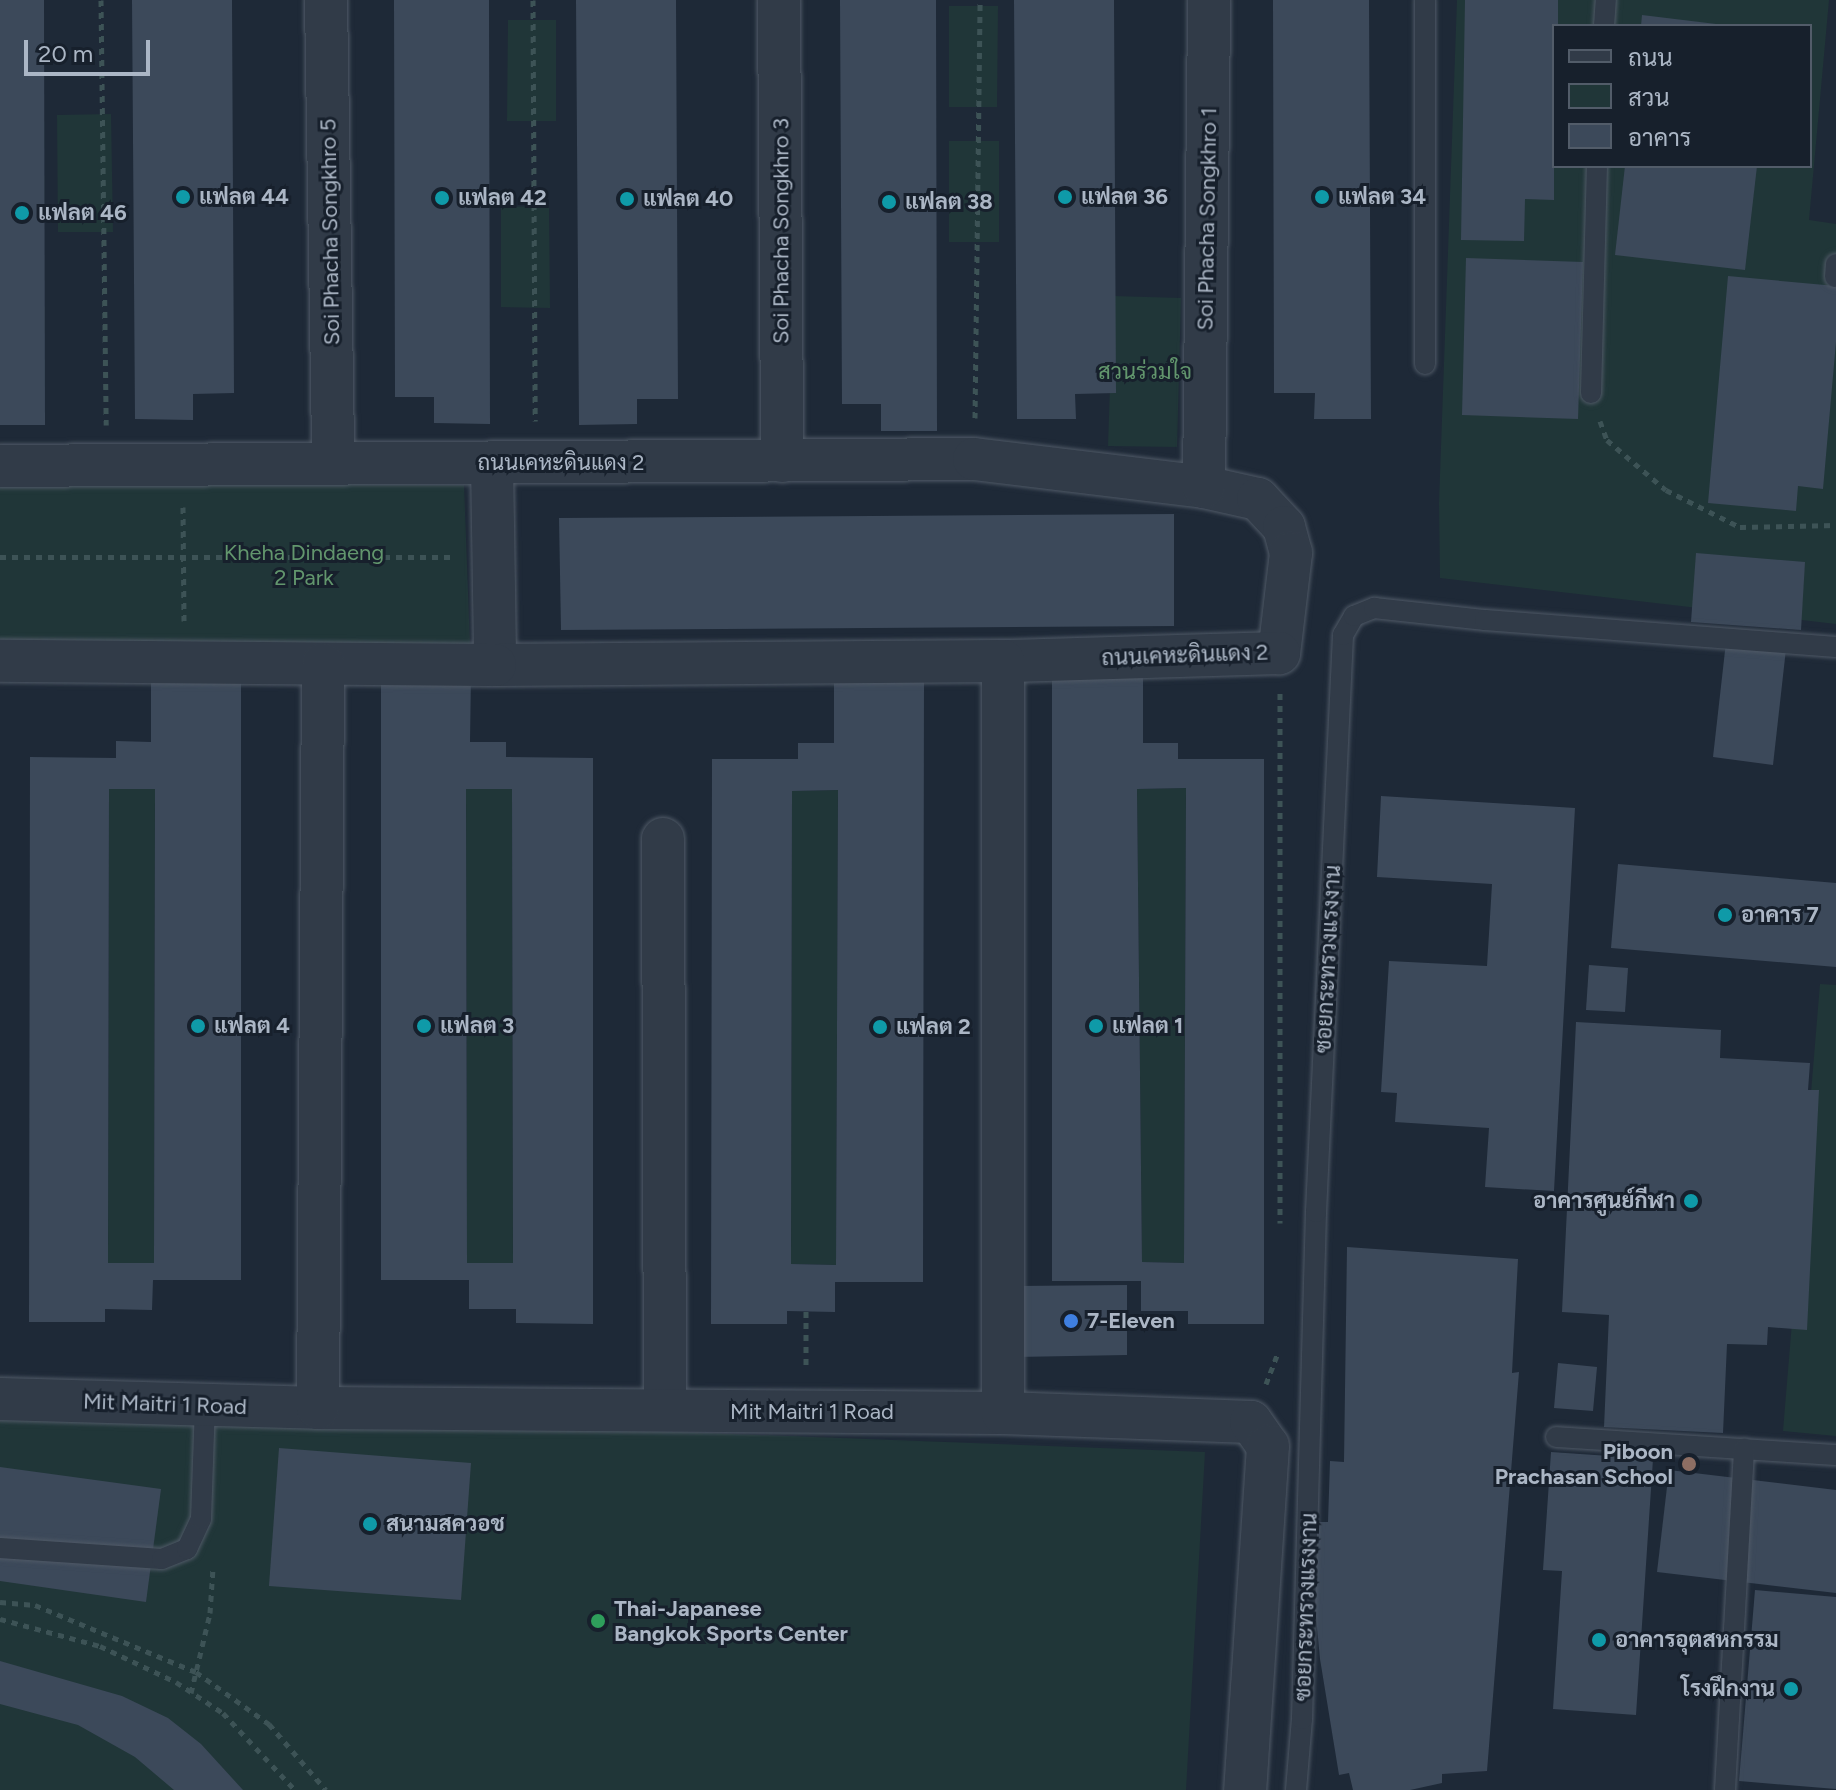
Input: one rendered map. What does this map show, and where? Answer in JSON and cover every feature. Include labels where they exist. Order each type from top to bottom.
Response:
[{"type":"street","name":"Soi Phacha Songkhro 5","points":[[326,0],[333,464]]},
{"type":"street","name":"Soi Phacha Songkhro 3","points":[[779,0],[782,461]]},
{"type":"street","name":"Soi Phacha Songkhro 1","points":[[1204,487],[1209,0]]},
{"type":"street","name":"ถนนเคหะดินแดง 2","points":[[0,466],[974,459],[1204,487],[1258,499],[1284,527],[1291,553],[1279,653],[1003,661],[495,665],[0,661]]},
{"type":"street","points":[[492,463],[495,665]]},
{"type":"street","points":[[1003,661],[1003,1413]]},
{"type":"street","points":[[318,1408],[323,664]]},
{"type":"street","points":[[663,839],[665,1410]]},
{"type":"street","name":"Mit Maitri 1 Road","points":[[0,1399],[318,1408],[1003,1413],[1251,1422]]},
{"type":"street","points":[[1245,1790],[1268,1446],[1251,1422]]},
{"type":"lane","points":[[1425,0],[1425,364]]},
{"type":"lane","points":[[1604,24],[1606,0]]},
{"type":"lane","points":[[1591,393],[1597,168]]},
{"type":"lane","name":"ซอยกระทรวงแรงงาน","points":[[1296,1790],[1302,1719],[1316,1212],[1343,635],[1354,616],[1374,608],[1485,620],[1836,647]]},
{"type":"lane","points":[[0,1548],[162,1559],[187,1549],[201,1519],[205,1405]]},
{"type":"lane","points":[[1556,1437],[1836,1455]]},
{"type":"lane","points":[[1725,1790],[1744,1449]]},
{"type":"path","points":[[101,0],[106,466]]},
{"type":"path","points":[[533,0],[535,462]]},
{"type":"path","points":[[974,459],[980,0]]},
{"type":"path","points":[[1591,393],[1607,440],[1666,490],[1740,527],[1836,525]]},
{"type":"path","points":[[183,465],[184,662]]},
{"type":"path","points":[[0,557],[493,557]]},
{"type":"path","points":[[1279,653],[1280,1236]]},
{"type":"path","points":[[806,1311],[806,1412]]},
{"type":"path","points":[[1251,1422],[1280,1347]]},
{"type":"path","points":[[0,1602],[35,1605],[196,1672],[269,1724],[326,1790]]},
{"type":"path","points":[[0,1619],[100,1646],[176,1682],[223,1713],[295,1790]]},
{"type":"green space","points":[[1457,0],[1829,0],[1809,220],[1836,224],[1836,624],[1440,578],[1439,503]]},
{"type":"green space","points":[[949,6],[998,6],[997,107],[949,107]]},
{"type":"green space","points":[[508,20],[556,20],[556,121],[507,121]]},
{"type":"green space","points":[[111,114],[113,232],[58,232],[57,115]]},
{"type":"green space","points":[[949,141],[999,141],[999,242],[949,242]]},
{"type":"green space","points":[[549,206],[550,308],[501,307],[501,207]]},
{"type":"green space","name":"สวนร่วมใจ","points":[[1113,296],[1181,298],[1177,447],[1108,446]]},
{"type":"green space","name":"Kheha Dindaeng 2 Park","points":[[0,482],[464,485],[470,646],[0,646]]},
{"type":"green space","points":[[1186,788],[1184,1263],[1142,1262],[1137,789]]},
{"type":"green space","points":[[109,789],[155,789],[154,1263],[108,1263]]},
{"type":"green space","points":[[466,789],[512,789],[513,1263],[467,1263]]},
{"type":"green space","points":[[838,790],[836,1265],[791,1264],[792,791]]},
{"type":"green space","points":[[1820,984],[1836,985],[1836,1436],[1783,1431]]},
{"type":"green space","name":"Thai-Japanese Bangkok Sports Center","points":[[0,1406],[1205,1452],[1186,1790],[0,1790]]},
{"type":"building","name":"แฟลต 46","points":[[0,0],[44,0],[45,425],[0,425]]},
{"type":"building","name":"แฟลต 44","points":[[132,0],[232,0],[234,393],[193,394],[193,420],[135,419]]},
{"type":"building","name":"แฟลต 42","points":[[394,0],[489,0],[490,424],[434,423],[434,397],[395,397]]},
{"type":"building","name":"แฟลต 40","points":[[576,0],[676,0],[678,399],[637,399],[637,424],[579,425]]},
{"type":"building","name":"แฟลต 38","points":[[840,0],[936,0],[937,431],[881,431],[881,404],[842,404]]},
{"type":"building","name":"แฟลต 36","points":[[1014,0],[1114,0],[1116,393],[1075,394],[1076,419],[1017,419]]},
{"type":"building","name":"แฟลต 34","points":[[1273,0],[1369,0],[1371,419],[1314,419],[1315,393],[1274,393]]},
{"type":"building","points":[[1465,0],[1558,0],[1558,24],[1552,24],[1554,200],[1525,199],[1524,241],[1461,240]]},
{"type":"building","points":[[1642,15],[1716,24],[1641,24]]},
{"type":"building","points":[[1625,168],[1757,168],[1745,270],[1615,255]]},
{"type":"building","points":[[1466,258],[1583,262],[1578,419],[1462,415]]},
{"type":"building","points":[[1728,276],[1836,286],[1836,342],[1823,489],[1798,486],[1796,511],[1708,503]]},
{"type":"building","points":[[1174,514],[1174,626],[561,630],[559,518]]},
{"type":"building","points":[[1696,553],[1805,562],[1801,630],[1691,622]]},
{"type":"building","points":[[1726,642],[1786,649],[1773,765],[1713,757]]},
{"type":"building","name":"แฟลต 3","points":[[381,674],[471,674],[470,742],[506,742],[506,757],[593,758],[593,1324],[516,1323],[516,1309],[469,1309],[469,1280],[381,1280]],"holes":[[[466,789],[512,789],[513,1263],[467,1263]]]},
{"type":"building","name":"แฟลต 4","points":[[151,675],[241,675],[241,1280],[153,1280],[152,1310],[105,1309],[105,1322],[29,1322],[30,757],[116,758],[116,741],[151,742]],"holes":[[[109,789],[155,789],[154,1263],[108,1263]]]},
{"type":"building","name":"แฟลต 1","points":[[1052,675],[1143,676],[1143,743],[1178,743],[1178,759],[1264,759],[1264,1324],[1188,1324],[1188,1311],[1141,1311],[1141,1281],[1052,1281]],"holes":[[[1186,788],[1184,1263],[1142,1262],[1137,789]]]},
{"type":"building","name":"แฟลต 2","points":[[834,676],[924,677],[923,1282],[835,1282],[835,1312],[787,1311],[787,1324],[711,1324],[712,759],[798,759],[798,743],[834,743]],"holes":[[[838,790],[836,1265],[791,1264],[792,791]]]},
{"type":"building","points":[[1381,796],[1575,808],[1554,1191],[1485,1187],[1489,1128],[1395,1122],[1397,1093],[1381,1092],[1389,961],[1487,966],[1492,884],[1377,877]]},
{"type":"building","name":"อาคาร 7","points":[[1618,864],[1836,883],[1836,967],[1611,948]]},
{"type":"building","points":[[1589,965],[1628,968],[1625,1012],[1586,1010]]},
{"type":"building","name":"อาคารศูนย์กีฬา","points":[[1576,1022],[1721,1030],[1720,1058],[1810,1063],[1808,1090],[1819,1090],[1807,1330],[1768,1327],[1767,1345],[1727,1344],[1723,1433],[1604,1427],[1609,1315],[1562,1312]]},
{"type":"building","points":[[1347,1247],[1518,1259],[1512,1373],[1519,1372],[1487,1771],[1442,1774],[1442,1783],[1410,1790],[1353,1790],[1349,1773],[1339,1775],[1320,1659],[1315,1605],[1314,1522],[1328,1522],[1330,1461],[1344,1462]]},
{"type":"building","name":"7-Eleven","points":[[1127,1285],[1127,1355],[1016,1357],[1016,1286]]},
{"type":"building","points":[[1558,1363],[1597,1367],[1593,1411],[1554,1408]]},
{"type":"building","name":"สนามสควอช","points":[[279,1448],[471,1463],[461,1600],[269,1586]]},
{"type":"building","name":"อาคารอุตสหกรรม","points":[[1551,1452],[1653,1459],[1636,1715],[1553,1709],[1562,1571],[1543,1570]]},
{"type":"building","points":[[0,1467],[161,1489],[146,1602],[0,1581]]},
{"type":"building","points":[[1669,1470],[1836,1490],[1836,1593],[1657,1572]]},
{"type":"building","name":"โรงฝึกงาน","points":[[1755,1590],[1836,1597],[1836,1789],[1739,1781]]},
{"type":"building","points":[[0,1661],[122,1696],[168,1718],[201,1744],[243,1790],[174,1790],[135,1757],[78,1725],[0,1704]]},
{"type":"place","name":"แฟลต 44","points":[[183,197]]},
{"type":"place","name":"แฟลต 36","points":[[1065,197]]},
{"type":"place","name":"แฟลต 34","points":[[1322,197]]},
{"type":"place","name":"แฟลต 42","points":[[442,198]]},
{"type":"place","name":"แฟลต 40","points":[[627,199]]},
{"type":"place","name":"แฟลต 38","points":[[889,202]]},
{"type":"place","name":"แฟลต 46","points":[[22,213]]},
{"type":"place","name":"อาคาร 7","points":[[1725,915]]},
{"type":"place","name":"แฟลต 4","points":[[198,1026]]},
{"type":"place","name":"แฟลต 3","points":[[424,1026]]},
{"type":"place","name":"แฟลต 1","points":[[1096,1026]]},
{"type":"place","name":"แฟลต 2","points":[[880,1027]]},
{"type":"place","name":"อาคารศูนย์กีฬา","points":[[1691,1201]]},
{"type":"place","name":"7-Eleven","points":[[1071,1321]]},
{"type":"place","name":"Piboon Prachasan School","points":[[1689,1464]]},
{"type":"place","name":"สนามสควอช","points":[[370,1524]]},
{"type":"place","name":"Thai-Japanese Bangkok Sports Center","points":[[598,1621]]},
{"type":"place","name":"อาคารอุตสหกรรม","points":[[1599,1640]]},
{"type":"place","name":"โรงฝึกงาน","points":[[1791,1689]]}]
